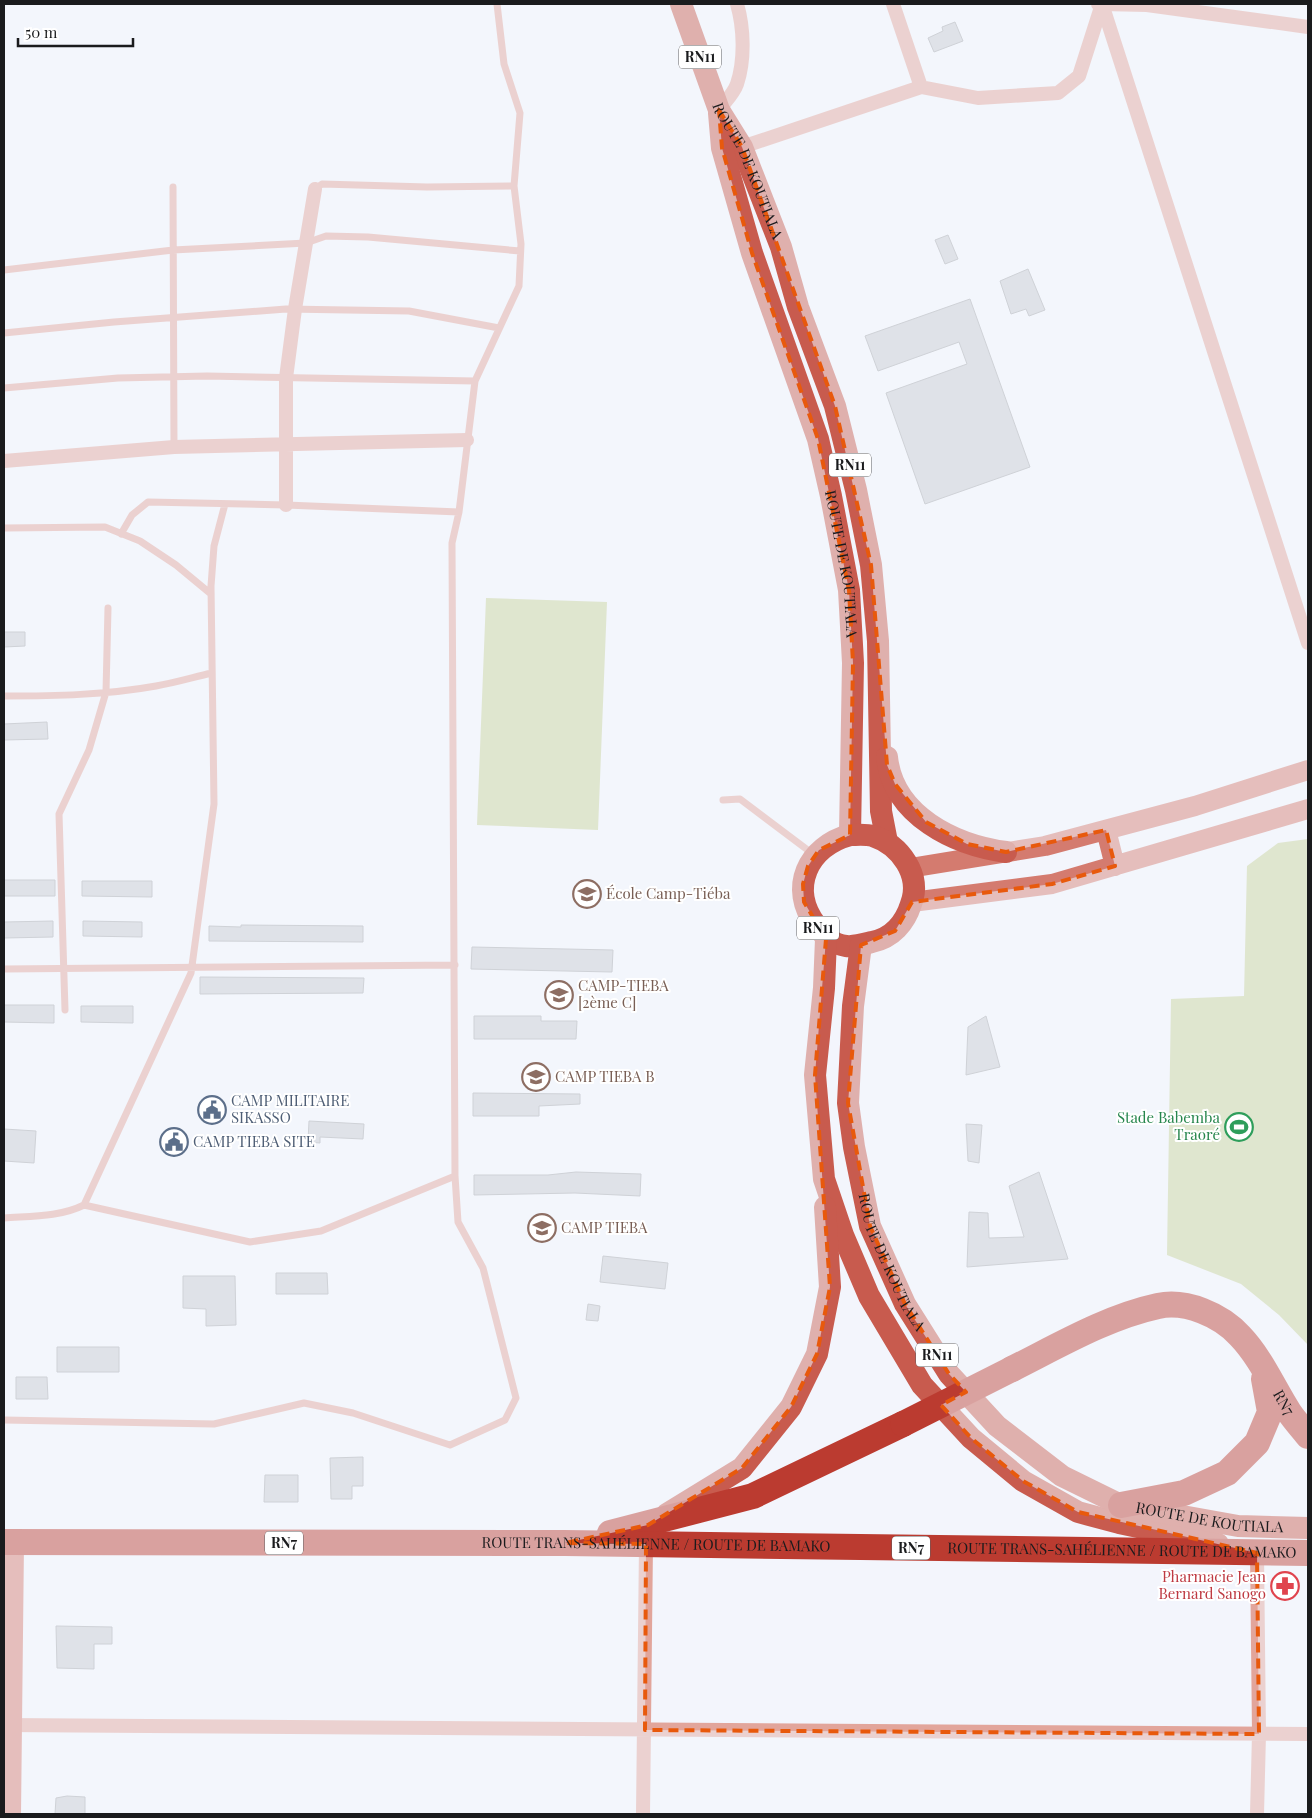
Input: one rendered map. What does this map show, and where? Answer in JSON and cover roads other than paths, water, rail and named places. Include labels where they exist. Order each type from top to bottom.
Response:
[{"type":"highway","name":"RN7","points":[[564,1544],[647,1535],[753,1496],[1112,1321],[1160,1306],[1197,1308],[1213,1314],[1240,1335],[1262,1366],[1290,1413],[1308,1436]]},
{"type":"highway","name":"RN7","points":[[1121,1505],[1184,1493],[1227,1473],[1257,1443],[1270,1412],[1262,1366]]},
{"type":"highway","name":"ROUTE TRANS-SAHÉLIENNE / ROUTE DE BAMAKO","points":[[647,1535],[1308,1553]]},
{"type":"highway","name":"ROUTE TRANS-SAHÉLIENNE / ROUTE DE BAMAKO","points":[[9,1543],[564,1544]]},
{"type":"main road","name":"RN11","points":[[681,4],[719,110]]},
{"type":"main road","name":"ROUTE DE KOUTIALA","points":[[719,110],[742,147],[781,247],[798,307],[835,406],[856,490],[870,565],[878,641],[881,811],[887,842]]},
{"type":"main road","name":"ROUTE DE KOUTIALA","points":[[719,110],[722,148],[752,252],[818,439],[849,590],[853,663],[850,835]]},
{"type":"main road","points":[[880,693],[888,765],[903,798],[926,822],[952,838],[984,849],[1006,852]]},
{"type":"main road","name":"RN11","points":[[850,835],[870,835],[887,842],[900,853],[910,868],[914,884],[912,902],[906,918],[894,931],[880,940],[861,945],[846,946],[826,939],[812,920],[804,902],[803,884],[808,866],[815,855],[834,839],[850,835]]},
{"type":"main road","name":"RN11","points":[[647,1535],[742,1468],[790,1407],[816,1354],[830,1287],[824,1179],[815,1075],[824,988],[826,939]]},
{"type":"main road","name":"ROUTE DE KOUTIALA","points":[[861,945],[853,1006],[848,1103],[854,1148],[870,1226],[905,1304],[949,1374],[997,1426],[1062,1476],[1121,1505],[1238,1526],[1308,1528]]},
{"type":"main road","name":"RN11","points":[[824,1179],[843,1235],[869,1296],[922,1385],[971,1438],[1023,1481],[1078,1512],[1119,1523],[1257,1553]]},
{"type":"street","points":[[719,110],[737,86],[742,56],[740,14],[736,4]]},
{"type":"street","points":[[893,4],[921,87]]},
{"type":"street","points":[[742,147],[921,87],[978,98],[1058,93],[1079,76],[1100,4]]},
{"type":"street","points":[[1100,4],[1147,5],[1308,27]]},
{"type":"street","points":[[1100,4],[1308,643]]},
{"type":"street","points":[[286,505],[286,378],[295,309],[315,189]]},
{"type":"street","points":[[4,461],[174,447],[468,440]]},
{"type":"street","points":[[910,868],[1045,846],[1195,806],[1308,770]]},
{"type":"street","points":[[912,902],[1052,884],[1308,809]]},
{"type":"street","points":[[1106,830],[1115,866]]},
{"type":"street","points":[[643,1814],[647,1535]]},
{"type":"street","points":[[9,1543],[8,1725],[11,1814]]},
{"type":"street","points":[[1257,1553],[1259,1734],[1257,1814]]},
{"type":"street","points":[[8,1725],[1308,1734]]},
{"type":"lane","points":[[4,1420],[214,1424],[304,1403],[353,1413],[450,1445],[505,1420],[516,1398],[483,1268],[458,1222],[454,1176],[455,965],[452,543],[460,512],[474,381],[519,286],[520,251],[514,186],[520,113],[504,64],[497,4]]},
{"type":"lane","points":[[315,189],[322,184],[427,187],[514,186]]},
{"type":"lane","points":[[173,187],[174,447]]},
{"type":"lane","points":[[4,270],[173,250],[306,242],[326,236],[368,237],[520,251]]},
{"type":"lane","points":[[4,334],[174,317],[295,309],[409,311],[499,328]]},
{"type":"lane","points":[[4,388],[118,378],[174,377],[474,381]]},
{"type":"lane","points":[[121,534],[132,514],[148,502],[460,512]]},
{"type":"lane","points":[[4,1218],[54,1214],[72,1211],[84,1205],[191,968],[214,804],[211,594],[214,546],[225,504]]},
{"type":"lane","points":[[4,528],[105,527],[140,541],[176,565],[211,594]]},
{"type":"lane","points":[[65,1010],[59,814],[89,750],[106,692],[108,608]]},
{"type":"lane","points":[[4,696],[77,695],[106,692],[156,686],[212,673]]},
{"type":"lane","points":[[723,800],[740,799],[815,855]]},
{"type":"lane","points":[[4,969],[455,965]]},
{"type":"lane","points":[[84,1205],[250,1242],[321,1231],[454,1176]]},
{"type":"place","name":"École Camp-Tiéba","points":[[587,894]]},
{"type":"place","name":"CAMP-TIEBA [2ème C]","points":[[559,995]]},
{"type":"place","name":"CAMP TIEBA B","points":[[536,1077]]},
{"type":"place","name":"CAMP MILITAIRE SIKASSO","points":[[212,1110]]},
{"type":"place","name":"Stade Babemba Traoré","points":[[1239,1127]]},
{"type":"place","name":"CAMP TIEBA SITE","points":[[174,1142]]},
{"type":"place","name":"CAMP TIEBA","points":[[542,1228]]},
{"type":"place","name":"Pharmacie Jean Bernard Sanogo","points":[[1285,1586]]}]
